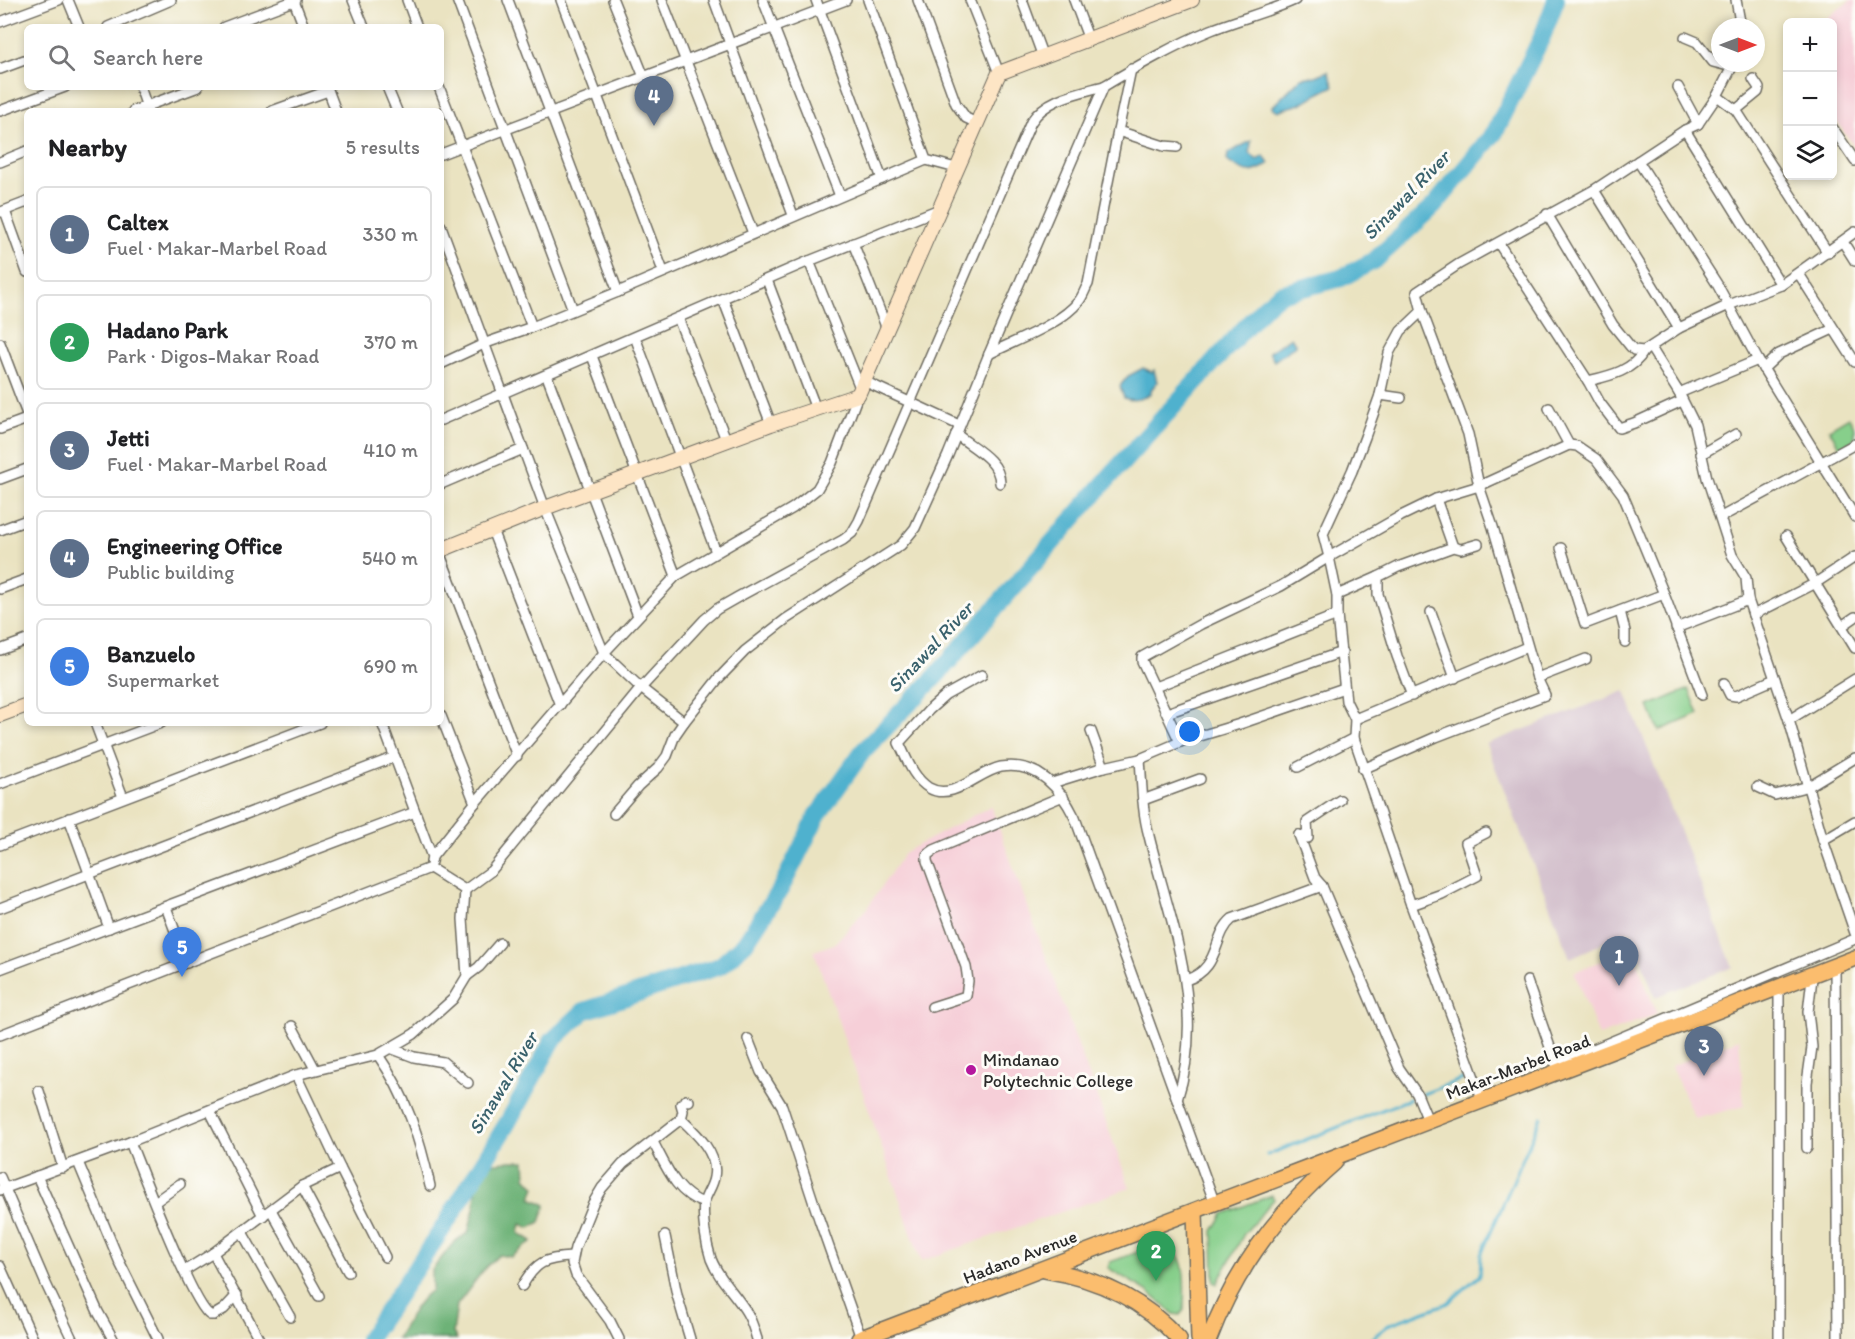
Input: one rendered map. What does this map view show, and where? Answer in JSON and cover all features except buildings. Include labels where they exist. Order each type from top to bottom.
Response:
[{"type":"main road","name":"Makar-Marbel Road","points":[[1195,1212],[1430,1123],[1557,1069],[1855,958]]},
{"type":"main road","points":[[1209,1339],[1239,1278],[1268,1233],[1295,1200],[1342,1156]]},
{"type":"main road","name":"Hadano Avenue","points":[[860,1339],[1195,1212]]},
{"type":"main road","points":[[1195,1212],[1199,1339]]},
{"type":"main road","points":[[1042,1270],[1066,1273],[1111,1288],[1152,1313],[1179,1339]]},
{"type":"street","points":[[0,22],[59,0]]},
{"type":"street","points":[[68,0],[78,24]]},
{"type":"street","points":[[115,24],[171,0]]},
{"type":"street","points":[[232,24],[295,0],[303,24]]},
{"type":"street","points":[[353,0],[363,24]]},
{"type":"street","points":[[406,0],[416,24]]},
{"type":"street","points":[[457,0],[573,310]]},
{"type":"street","points":[[508,0],[618,292]]},
{"type":"street","points":[[561,0],[663,271]]},
{"type":"street","points":[[613,0],[644,77]]},
{"type":"street","points":[[662,0],[753,233]]},
{"type":"street","points":[[714,0],[793,215]]},
{"type":"street","points":[[763,0],[840,196]]},
{"type":"street","points":[[816,0],[882,178]]},
{"type":"street","points":[[444,153],[846,0]]},
{"type":"street","points":[[868,0],[926,159]]},
{"type":"street","points":[[918,0],[956,104],[966,118],[977,123]]},
{"type":"street","points":[[430,868],[432,857],[475,803],[604,652],[676,576],[793,508],[817,489],[832,463],[861,389],[999,73],[970,0]]},
{"type":"street","points":[[1022,0],[1043,57]]},
{"type":"street","points":[[1074,0],[1089,40]]},
{"type":"street","points":[[999,73],[1192,0]]},
{"type":"street","points":[[465,890],[491,871],[641,688],[695,629],[717,609],[852,533],[860,521],[1031,122],[1038,111],[1062,98],[1104,86],[1131,69],[1209,31],[1295,0]]},
{"type":"street","points":[[1736,0],[1739,18]]},
{"type":"street","points":[[1685,37],[1697,42],[1711,60]]},
{"type":"street","points":[[0,69],[24,59]]},
{"type":"street","points":[[989,354],[1066,313],[1080,300],[1088,284],[1131,69]]},
{"type":"street","points":[[1364,769],[1436,737],[1545,695],[1527,647],[1479,486],[1467,434],[1417,291],[1459,264],[1594,190],[1685,130],[1698,124],[1729,72]]},
{"type":"street","points":[[1736,110],[1758,92],[1759,88],[1753,79]]},
{"type":"street","points":[[614,814],[662,763],[684,722],[731,664],[786,619],[901,545],[915,528],[1104,86]]},
{"type":"street","points":[[1678,87],[1698,124]]},
{"type":"street","points":[[0,111],[57,90]]},
{"type":"street","points":[[141,90],[148,108],[191,90]]},
{"type":"street","points":[[280,108],[325,90]]},
{"type":"street","points":[[328,90],[335,108]]},
{"type":"street","points":[[388,90],[396,108]]},
{"type":"street","points":[[440,90],[532,327]]},
{"type":"street","points":[[1717,96],[1736,110],[1828,253]]},
{"type":"street","points":[[1118,130],[1164,146],[1178,147]]},
{"type":"street","points":[[1685,130],[1781,285]]},
{"type":"street","points":[[1837,133],[1855,161]]},
{"type":"street","points":[[0,162],[24,152]]},
{"type":"street","points":[[444,363],[486,343],[618,292],[926,159],[956,168]]},
{"type":"street","points":[[1638,161],[1729,305],[1761,364],[1855,517]]},
{"type":"street","points":[[1594,190],[1679,328]]},
{"type":"street","points":[[24,203],[2,212],[24,265]]},
{"type":"street","points":[[444,419],[809,261],[942,208]]},
{"type":"street","points":[[1547,214],[1623,338],[1634,350],[1648,350]]},
{"type":"street","points":[[1588,381],[1616,374],[1640,359],[1648,350],[1679,328],[1781,285],[1855,232]]},
{"type":"street","points":[[444,234],[545,508],[604,652],[641,688],[684,722]]},
{"type":"street","points":[[1843,242],[1855,261]]},
{"type":"street","points":[[853,243],[887,329]]},
{"type":"street","points":[[1499,244],[1600,403],[1619,428],[1634,423],[1681,397],[1761,364],[1833,329]]},
{"type":"street","points":[[809,261],[861,389]]},
{"type":"street","points":[[1799,274],[1855,362]]},
{"type":"street","points":[[767,280],[816,409]]},
{"type":"street","points":[[723,299],[771,424]]},
{"type":"street","points":[[1422,310],[1410,320],[1389,353],[1380,395],[1352,471],[1323,534],[1337,595],[1344,688],[1346,701],[1355,719],[1354,738],[1411,905],[1483,1102]]},
{"type":"street","points":[[678,318],[728,442]]},
{"type":"street","points":[[635,337],[716,552]]},
{"type":"street","points":[[0,343],[24,408]]},
{"type":"street","points":[[1648,350],[1681,397],[1695,425],[1707,478],[1732,555],[1746,578],[1748,600],[1809,786],[1823,840],[1855,933]]},
{"type":"street","points":[[592,356],[676,576]]},
{"type":"street","points":[[547,376],[638,616]]},
{"type":"street","points":[[444,549],[545,508],[816,409],[861,389],[910,401],[958,430],[996,466],[1000,475],[1000,483]]},
{"type":"street","points":[[1380,395],[1401,398]]},
{"type":"street","points":[[1549,408],[1569,445]]},
{"type":"street","points":[[0,429],[24,417]]},
{"type":"street","points":[[1701,454],[1736,434]]},
{"type":"street","points":[[1721,517],[1855,444]]},
{"type":"street","points":[[1180,742],[1142,661],[1143,655],[1281,586],[1401,516],[1436,499],[1479,486],[1569,445],[1577,446],[1596,459],[1623,495],[1702,695]]},
{"type":"street","points":[[444,483],[524,449]]},
{"type":"street","points":[[0,479],[24,470]]},
{"type":"street","points":[[1436,499],[1453,547]]},
{"type":"street","points":[[0,530],[24,521]]},
{"type":"street","points":[[492,530],[560,705]]},
{"type":"street","points":[[1786,536],[1855,648]]},
{"type":"street","points":[[1337,595],[1398,567],[1453,547],[1461,549],[1478,544]]},
{"type":"street","points":[[1560,548],[1584,624],[1664,594]]},
{"type":"street","points":[[1753,615],[1815,584],[1855,557]]},
{"type":"street","points":[[444,566],[517,756]]},
{"type":"street","points":[[1378,577],[1378,594],[1396,656],[1412,696]]},
{"type":"street","points":[[0,589],[24,580]]},
{"type":"street","points":[[1677,628],[1748,600]]},
{"type":"street","points":[[1620,611],[1625,631],[1624,642]]},
{"type":"street","points":[[1431,612],[1455,678]]},
{"type":"street","points":[[1155,687],[1337,615]]},
{"type":"street","points":[[1842,626],[1855,617]]},
{"type":"street","points":[[0,650],[24,641]]},
{"type":"street","points":[[1355,719],[1527,647]]},
{"type":"street","points":[[1167,713],[1342,652]]},
{"type":"street","points":[[1537,678],[1586,659]]},
{"type":"street","points":[[982,675],[946,695],[899,743],[916,778],[931,789],[946,792],[1000,767],[1035,772],[1052,783],[1063,796],[1075,818],[1215,1204]]},
{"type":"street","points":[[1724,683],[1730,695],[1736,696],[1775,679]]},
{"type":"street","points":[[1788,720],[1855,679]]},
{"type":"street","points":[[1052,783],[1140,759],[1180,742],[1344,688]]},
{"type":"street","points":[[0,715],[24,706]]},
{"type":"street","points":[[444,724],[475,803]]},
{"type":"street","points":[[96,726],[123,797]]},
{"type":"street","points":[[0,784],[153,726]]},
{"type":"street","points":[[0,845],[312,726]]},
{"type":"street","points":[[383,726],[432,857]]},
{"type":"street","points":[[1091,731],[1104,767]]},
{"type":"street","points":[[1298,767],[1354,738]]},
{"type":"street","points":[[0,908],[394,757]]},
{"type":"street","points":[[1758,787],[1775,795],[1809,786],[1855,758]]},
{"type":"street","points":[[1140,759],[1148,835],[1176,934],[1186,980],[1188,1056],[1177,1100]]},
{"type":"street","points":[[1143,800],[1200,778]]},
{"type":"street","points":[[932,1007],[966,996],[968,974],[927,861],[927,855],[934,850],[1063,796]]},
{"type":"street","points":[[1340,800],[1307,822],[1308,838],[1299,835],[1315,878],[1322,886],[1399,1068],[1417,1094],[1430,1123]]},
{"type":"street","points":[[0,969],[415,812]]},
{"type":"street","points":[[69,818],[109,928]]},
{"type":"street","points":[[1823,840],[1855,821]]},
{"type":"street","points":[[1411,905],[1442,894],[1477,876],[1466,843],[1486,833]]},
{"type":"street","points":[[430,868],[465,890]]},
{"type":"street","points":[[0,1035],[430,868]]},
{"type":"street","points":[[1186,980],[1197,975],[1210,963],[1221,939],[1223,927],[1232,919],[1322,886]]},
{"type":"street","points":[[465,890],[463,920],[467,976]]},
{"type":"street","points":[[166,907],[187,963]]},
{"type":"street","points":[[1527,981],[1557,1069],[1855,939]]},
{"type":"street","points":[[2,1189],[210,1111],[296,1075],[378,1055],[414,1034],[437,1014],[453,999],[467,976],[479,967],[500,943]]},
{"type":"street","points":[[1835,966],[1838,1339]]},
{"type":"street","points":[[1807,1148],[1807,1083],[1812,1047],[1808,1012],[1812,978],[1817,973]]},
{"type":"street","points":[[1779,988],[1779,1339]]},
{"type":"street","points":[[292,1026],[315,1069]]},
{"type":"street","points":[[748,1039],[761,1072],[782,1106],[860,1339]]},
{"type":"street","points":[[390,1048],[403,1054],[443,1062],[468,1083]]},
{"type":"street","points":[[378,1055],[399,1088],[410,1115],[420,1141],[430,1186]]},
{"type":"street","points":[[296,1075],[385,1257]]},
{"type":"street","points":[[39,1091],[63,1168]]},
{"type":"street","points":[[619,1339],[610,1321],[573,1270],[572,1257],[588,1214],[602,1188],[623,1164],[681,1119],[683,1111],[681,1104],[686,1100],[689,1101]]},
{"type":"street","points":[[210,1111],[263,1216]]},
{"type":"street","points":[[681,1119],[696,1133],[713,1160],[715,1176],[704,1203],[711,1258],[723,1281],[747,1312],[757,1339]]},
{"type":"street","points":[[130,1142],[184,1271],[206,1314],[218,1313],[237,1295]]},
{"type":"street","points":[[653,1142],[680,1189],[691,1198],[704,1203]]},
{"type":"street","points":[[78,1162],[120,1263],[158,1339]]},
{"type":"street","points":[[184,1271],[213,1253],[302,1186],[340,1168]]},
{"type":"street","points":[[37,1176],[98,1312],[113,1339]]},
{"type":"street","points":[[0,1177],[2,1189],[72,1339]]},
{"type":"street","points":[[155,1202],[180,1184]]},
{"type":"street","points":[[302,1186],[348,1272]]},
{"type":"street","points":[[272,1210],[319,1296]]},
{"type":"street","points":[[242,1232],[290,1317]]},
{"type":"street","points":[[665,1236],[677,1295],[690,1339]]},
{"type":"street","points":[[213,1253],[259,1339]]},
{"type":"street","points":[[522,1286],[540,1262],[552,1257],[572,1257]]},
{"type":"street","points":[[0,1266],[33,1339]]},
{"type":"shaded area","points":[[1851,0],[1855,0],[1855,148],[1837,122],[1837,18],[1826,18]]},
{"type":"shaded area","points":[[1625,691],[1733,967],[1655,997],[1630,931],[1570,958],[1486,744]]},
{"type":"shaded area","name":"Mindanao Polytechnic College","points":[[991,806],[1130,1188],[921,1261],[814,951],[834,944],[867,908],[905,852]]},
{"type":"shaded area","points":[[1632,949],[1657,1014],[1599,1036],[1574,972]]},
{"type":"shaded area","points":[[1739,1039],[1744,1106],[1695,1119],[1671,1066]]},
{"type":"green space","points":[[1849,417],[1855,428],[1855,439],[1840,448],[1829,429]]},
{"type":"green space","points":[[1689,689],[1699,714],[1659,731],[1649,706]]},
{"type":"green space","points":[[525,1161],[526,1177],[535,1187],[531,1198],[546,1205],[540,1222],[530,1228],[521,1224],[519,1233],[532,1241],[511,1257],[499,1255],[485,1268],[457,1305],[453,1333],[457,1339],[396,1339],[416,1306],[432,1290],[432,1270],[454,1242],[468,1233],[477,1184],[490,1164]]},
{"type":"green space","points":[[1272,1195],[1274,1199],[1244,1234],[1217,1284],[1214,1282],[1213,1231],[1223,1214]]},
{"type":"green space","points":[[1157,1245],[1168,1247],[1176,1252],[1183,1269],[1184,1310],[1180,1315],[1174,1314],[1147,1291],[1108,1268],[1110,1262]]},
{"type":"water","points":[[1328,71],[1334,86],[1296,105],[1278,111],[1272,107],[1301,78],[1316,76]]},
{"type":"water","points":[[1251,141],[1250,153],[1257,160],[1264,156],[1269,164],[1248,172],[1238,169],[1227,161],[1228,153]]},
{"type":"water","points":[[1291,337],[1296,345],[1274,361],[1269,352]]},
{"type":"water","points":[[1143,368],[1152,372],[1154,370],[1157,382],[1151,393],[1138,399],[1124,398],[1120,386],[1128,376]]},
{"type":"waterway","name":"Sinawal River","points":[[368,1339],[445,1225],[508,1122],[553,1040],[584,1011],[720,966],[745,943],[781,888],[817,816],[863,751],[936,676],[1113,473],[1262,309],[1280,294],[1341,278],[1375,260],[1434,206],[1495,132],[1542,37],[1556,0]]},
{"type":"waterway","points":[[1423,1094],[1468,1077]]},
{"type":"waterway","points":[[1267,1155],[1410,1099]]},
{"type":"waterway","points":[[1371,1339],[1390,1324],[1448,1303],[1480,1275],[1481,1255],[1541,1117]]},
{"type":"place","name":"Engineering Office","points":[[654,126]]},
{"type":"place","name":"Banzuelo","points":[[182,977]]},
{"type":"place","name":"Caltex","points":[[1619,986]]},
{"type":"place","name":"Mindanao Polytechnic College","points":[[971,1070]]},
{"type":"place","name":"Jetti","points":[[1704,1076]]},
{"type":"place","name":"Hadano Park","points":[[1156,1281]]}]
